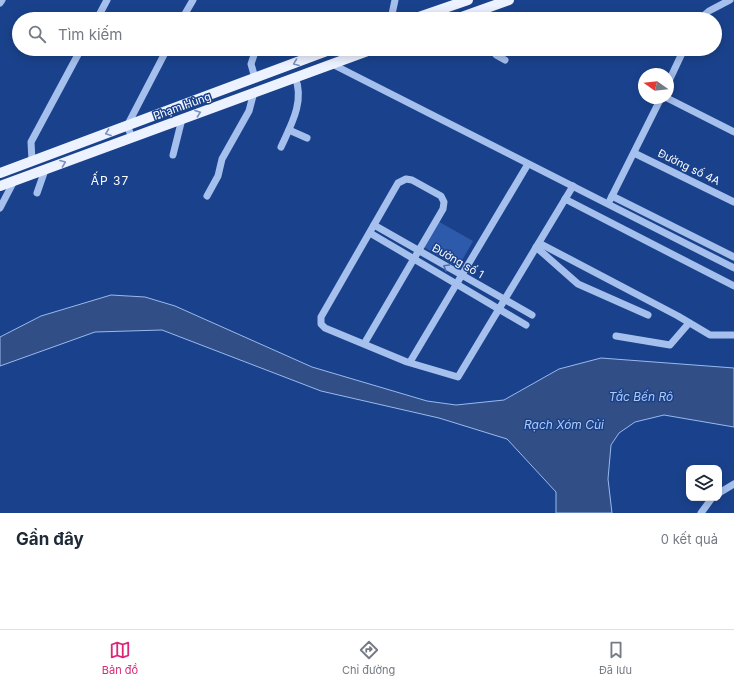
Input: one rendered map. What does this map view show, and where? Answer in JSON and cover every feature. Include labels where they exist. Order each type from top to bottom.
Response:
[{"type":"main road","points":[[433,12],[468,0]]},
{"type":"main road","points":[[487,12],[509,0]]},
{"type":"main road","name":"Phạm Hùng","points":[[0,173],[313,56]]},
{"type":"main road","name":"Phạm Hùng","points":[[0,186],[353,56]]},
{"type":"street","points":[[101,12],[107,0]]},
{"type":"street","points":[[186,12],[194,0]]},
{"type":"street","points":[[392,12],[395,0]]},
{"type":"street","points":[[708,12],[730,0]]},
{"type":"street","points":[[32,161],[31,142],[77,56]]},
{"type":"street","points":[[132,137],[127,126],[163,56]]},
{"type":"street","points":[[254,56],[252,64],[255,78]]},
{"type":"street","points":[[498,56],[506,60]]},
{"type":"street","points":[[674,70],[681,56]]},
{"type":"street","points":[[332,64],[734,268]]},
{"type":"street","points":[[281,147],[289,130],[298,101],[299,86],[295,77]]},
{"type":"street","points":[[206,196],[218,176],[222,160],[249,111],[254,92]]},
{"type":"street","points":[[674,102],[734,132]]},
{"type":"street","points":[[608,204],[658,104]]},
{"type":"street","points":[[173,155],[182,119]]},
{"type":"street","points":[[289,130],[307,138]]},
{"type":"street","name":"Đường số 4A","points":[[634,153],[734,202]]},
{"type":"street","points":[[410,362],[528,164]]},
{"type":"street","points":[[37,193],[45,170]]},
{"type":"street","points":[[364,344],[443,209],[444,202],[441,196],[412,180],[406,179],[398,183],[321,317],[321,324],[325,328],[364,344],[410,362],[458,377],[573,186]]},
{"type":"street","points":[[0,208],[14,181]]},
{"type":"street","points":[[612,196],[734,257]]},
{"type":"street","points":[[565,199],[734,286]]},
{"type":"street","name":"Đường số 1","points":[[374,226],[532,315]]},
{"type":"street","points":[[370,233],[526,325]]},
{"type":"street","points":[[538,245],[578,284],[648,315]]},
{"type":"street","points":[[538,245],[689,322],[710,335],[734,335]]},
{"type":"street","points":[[616,336],[669,345],[689,322]]},
{"type":"street","points":[[722,491],[734,484]]},
{"type":"street","points":[[701,513],[710,501]]},
{"type":"shaded area","points":[[434,219],[473,241],[460,264],[455,266],[424,247]]},
{"type":"water","name":"Rạch Xóm Củi","points":[[111,295],[145,297],[175,306],[312,367],[427,401],[456,405],[504,400],[559,369],[601,358],[734,368],[734,427],[664,415],[635,422],[619,433],[611,445],[608,479],[612,513],[556,513],[556,492],[507,439],[439,418],[321,391],[162,330],[95,332],[0,366],[0,337],[41,316]]},
{"type":"district","name":"ẤP 37","points":[[110,181]]},
{"type":"water label","name":"Tắc Bến Rô","points":[[641,397]]}]
